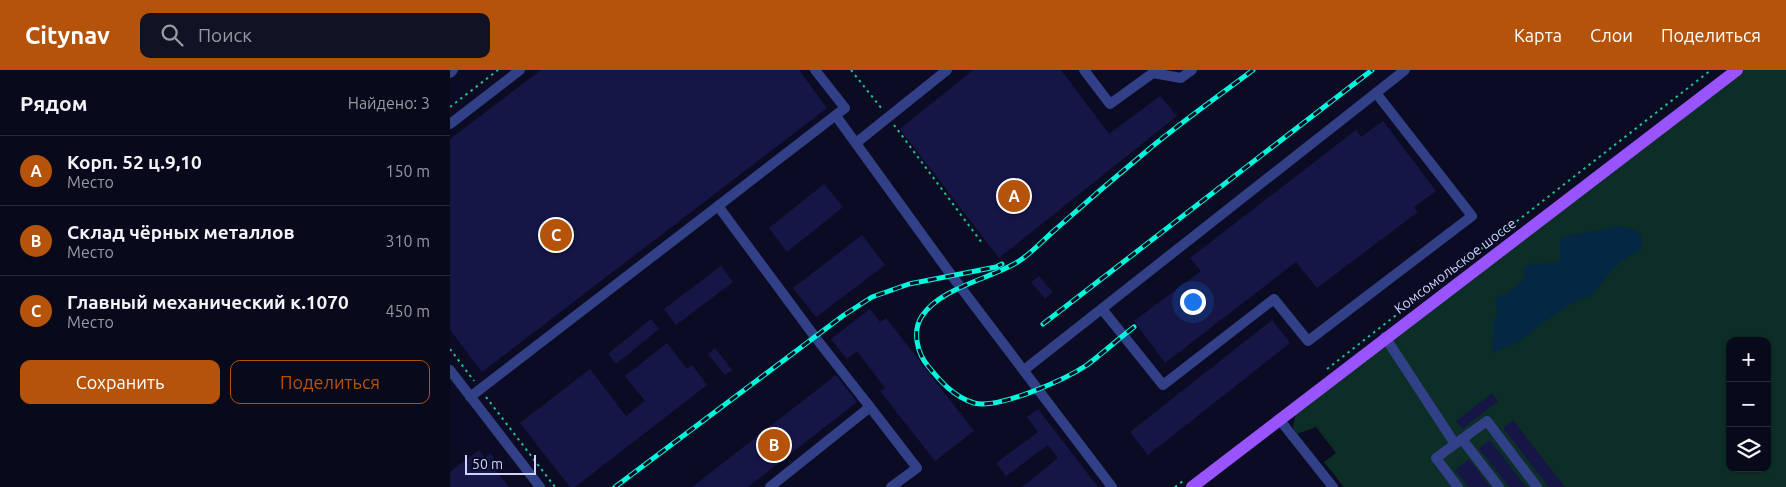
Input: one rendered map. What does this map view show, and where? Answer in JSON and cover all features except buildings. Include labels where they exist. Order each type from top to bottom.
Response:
[{"type":"main road","name":"Комсомольское шоссе","points":[[1187,484],[1279,419],[1737,70]]},
{"type":"street","points":[[450,73],[453,70]]},
{"type":"street","points":[[450,124],[520,70]]},
{"type":"street","points":[[470,397],[845,108],[815,70]]},
{"type":"street","points":[[856,143],[947,70]]},
{"type":"street","points":[[1084,70],[1110,104],[1153,73],[1181,78],[1192,70]]},
{"type":"street","points":[[1024,370],[1406,70]]},
{"type":"street","points":[[1102,309],[1162,385],[1274,299],[1308,341],[1472,216],[1376,93]]},
{"type":"street","points":[[836,116],[1112,487]]},
{"type":"street","points":[[718,206],[917,468],[891,487]]},
{"type":"street","points":[[1386,337],[1458,442],[1499,487]]},
{"type":"street","points":[[450,370],[540,487]]},
{"type":"street","points":[[777,485],[870,406]]},
{"type":"street","points":[[1279,419],[1333,487]]},
{"type":"street","points":[[1458,487],[1436,458],[1487,421],[1537,487]]},
{"type":"path","points":[[450,107],[498,70]]},
{"type":"path","points":[[851,70],[982,243]]},
{"type":"path","points":[[1325,370],[1711,70]]},
{"type":"path","points":[[450,349],[555,487]]},
{"type":"path","points":[[1175,487],[1187,484]]},
{"type":"green space","points":[[1743,70],[1786,70],[1786,487],[1344,487],[1324,462],[1336,453],[1316,427],[1297,434],[1293,427],[1296,414]]},
{"type":"water","points":[[1620,226],[1632,229],[1641,235],[1642,249],[1617,264],[1592,295],[1576,301],[1542,323],[1519,342],[1492,353],[1494,319],[1498,313],[1495,297],[1505,295],[1525,279],[1523,268],[1532,264],[1557,263],[1560,259],[1560,239],[1566,236]]},
{"type":"railway","points":[[1134,327],[1087,365],[1064,378],[1015,398],[985,404],[974,403],[960,397],[943,383],[924,361],[917,342],[919,322],[930,306],[952,291],[1021,260],[1155,144],[1253,70]]},
{"type":"railway","points":[[1043,324],[1372,70]]},
{"type":"railway","points":[[615,487],[844,315],[872,297],[909,284],[996,267],[1002,264]]},
{"type":"place","name":"Корп. 52 ц.9,10","points":[[1014,196]]},
{"type":"place","name":"Главный механический к.1070","points":[[556,235]]},
{"type":"place","name":"Склад чёрных металлов","points":[[774,445]]}]
